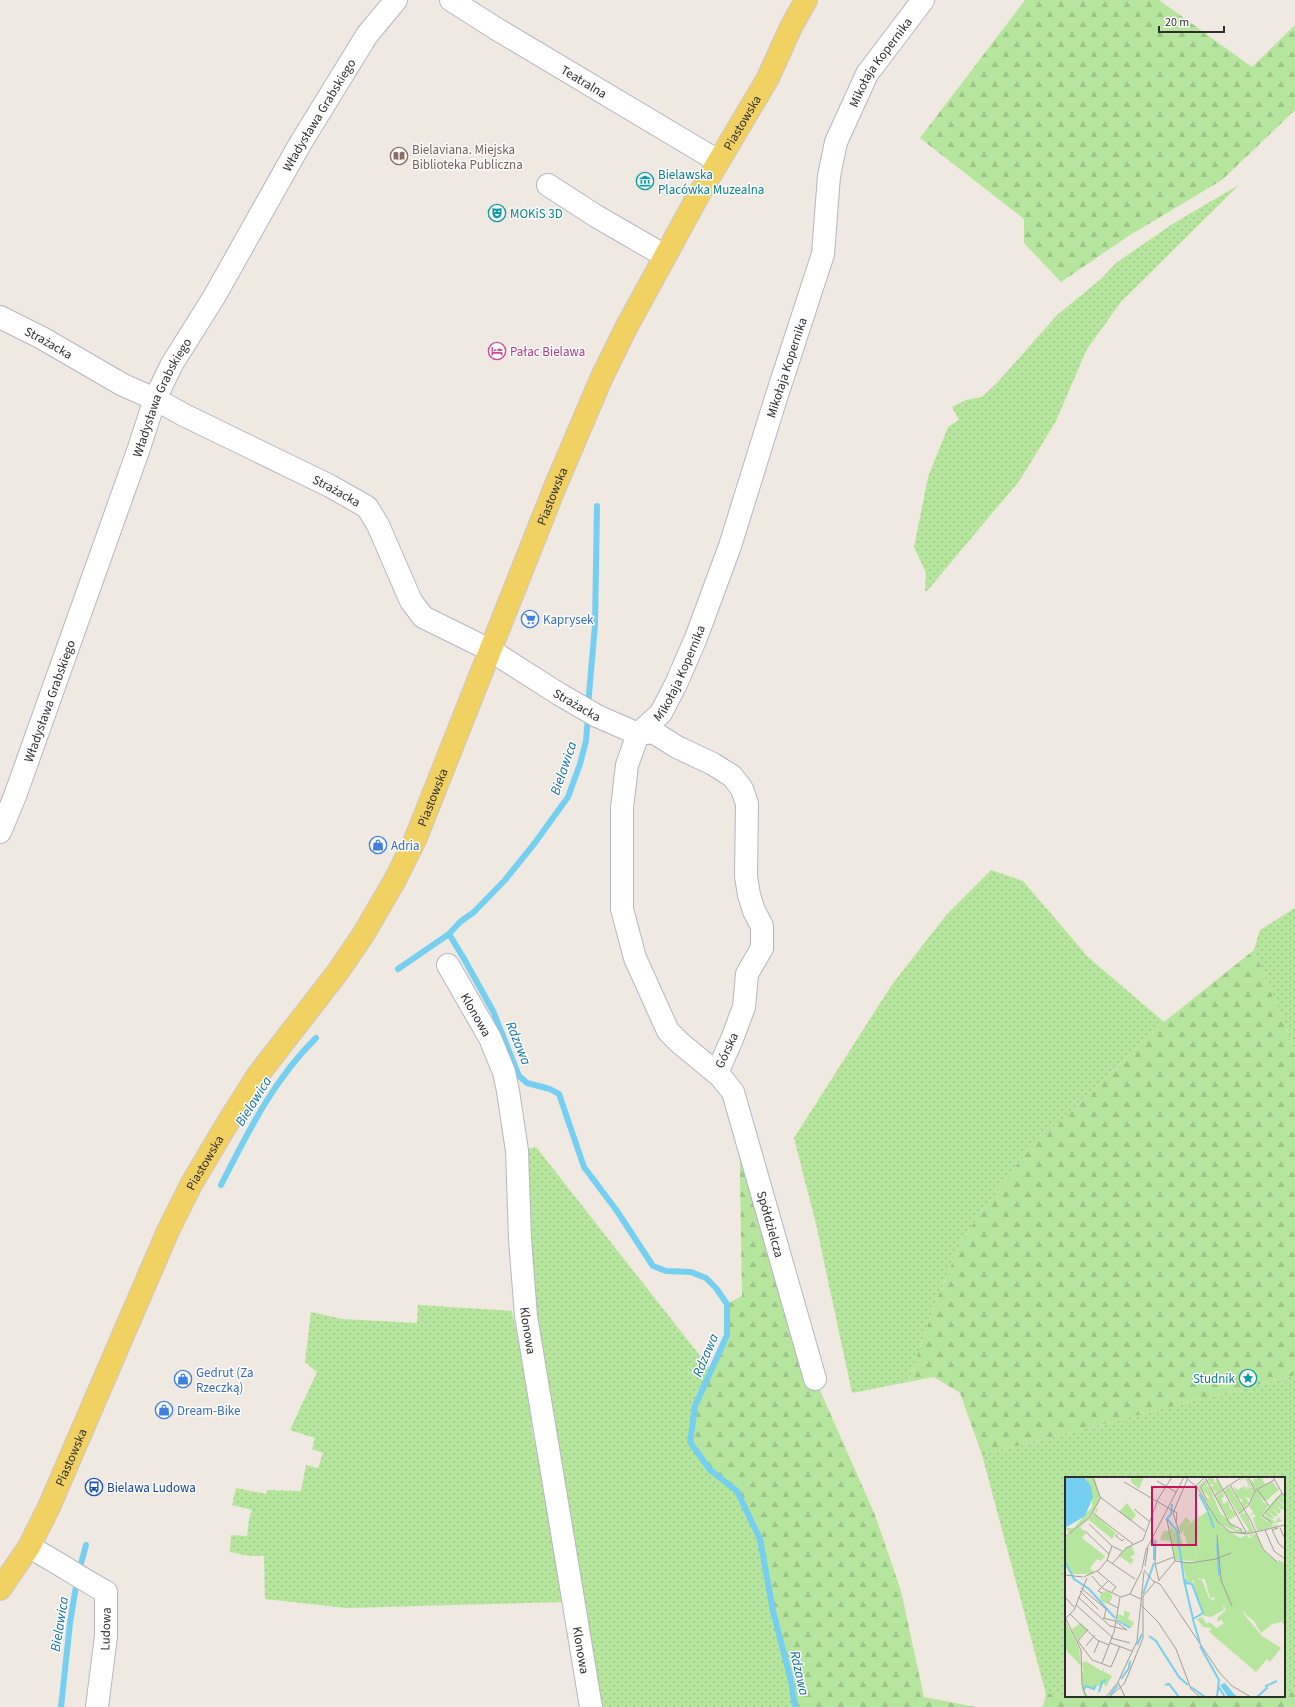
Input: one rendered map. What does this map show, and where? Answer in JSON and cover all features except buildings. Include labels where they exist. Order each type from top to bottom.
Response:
[{"type":"main road","name":"Piastowska","points":[[0,1589],[29,1547],[49,1507],[168,1231],[185,1196],[227,1124],[258,1075],[337,973],[363,935],[391,888],[415,840],[592,398],[617,345],[665,256],[718,161],[768,78],[791,27],[806,0]]},
{"type":"street","name":"Władysława Grabskiego","points":[[0,832],[15,796],[155,400],[172,364],[214,297],[300,144],[367,35],[396,0]]},
{"type":"street","name":"Teatralna","points":[[451,0],[495,28],[718,161]]},
{"type":"street","name":"Mikołaja Kopernika","points":[[638,734],[662,713],[696,638],[730,546],[823,254],[829,176],[836,142],[867,74],[923,0]]},
{"type":"street","points":[[548,185],[596,216],[665,256]]},
{"type":"street","name":"Strażacka","points":[[0,316],[42,338],[123,385],[337,490],[367,507],[378,525],[411,601],[423,617],[490,650],[559,694],[597,716],[638,734]]},
{"type":"street","name":"Górska","points":[[653,732],[677,747],[732,776],[742,789],[747,804],[746,876],[749,895],[754,911],[762,926],[762,948],[747,974],[744,1007],[717,1073],[680,1043],[668,1031],[635,958],[622,909],[622,808],[627,765],[638,734],[653,732]]},
{"type":"street","name":"Klonowa","points":[[448,965],[490,1038],[504,1072],[508,1091],[516,1151],[520,1239],[526,1316],[591,1707]]},
{"type":"street","name":"Spółdzielcza","points":[[717,1073],[733,1092],[815,1379]]},
{"type":"street","name":"Ludowa","points":[[29,1547],[64,1566],[86,1582],[106,1592],[106,1636],[96,1707]]},
{"type":"green space","points":[[1025,0],[1159,0],[1252,67],[1295,25],[1295,110],[1222,180],[1130,235],[1061,282],[1024,243],[1024,219],[920,138]]},
{"type":"green space","points":[[1239,185],[1121,302],[1087,349],[1056,421],[1020,480],[927,591],[925,591],[926,573],[914,547],[928,477],[948,427],[959,420],[952,407],[966,400],[982,397],[998,382],[1057,315],[1101,279],[1116,263],[1174,223]]},
{"type":"green space","points":[[991,870],[1023,881],[1088,957],[1164,1022],[1024,1155],[962,1239],[935,1304],[908,1382],[852,1393],[816,1224],[794,1138],[891,986],[947,914]]},
{"type":"green space","points":[[1295,908],[1295,1049],[1254,950],[1260,930]]},
{"type":"green space","points":[[1254,950],[1295,1049],[1295,1375],[982,1455],[960,1393],[934,1377],[908,1382],[935,1304],[962,1239],[1024,1155],[1164,1022]]},
{"type":"green space","points":[[739,1112],[815,1379],[875,1515],[901,1591],[924,1697],[976,1707],[796,1707],[773,1611],[760,1539],[737,1491],[710,1470],[690,1442],[695,1406],[727,1335],[727,1304],[742,1296]]},
{"type":"green space","points":[[536,1147],[712,1371],[695,1406],[710,1470],[737,1491],[760,1539],[773,1611],[796,1707],[591,1707],[546,1445],[517,1151]]},
{"type":"green space","points":[[418,1305],[512,1311],[525,1373],[533,1435],[548,1501],[564,1602],[346,1608],[265,1599],[264,1556],[249,1556],[230,1552],[231,1535],[247,1536],[249,1519],[252,1510],[232,1505],[236,1488],[266,1494],[267,1490],[301,1491],[306,1465],[318,1468],[323,1453],[312,1449],[315,1438],[290,1430],[317,1372],[305,1362],[311,1312],[342,1319],[417,1323]]},
{"type":"green space","points":[[1295,1375],[1295,1692],[1285,1692],[1285,1477],[1065,1477],[1065,1694],[1046,1694],[982,1455]]},
{"type":"green space","points":[[1285,1692],[1295,1692],[1295,1707],[1043,1707],[1046,1694],[1065,1694],[1065,1697],[1285,1697]]},
{"type":"waterway","name":"Bielawica","points":[[588,706],[595,625],[597,506]]},
{"type":"waterway","name":"Bielawica","points":[[398,969],[449,934],[460,922],[474,912],[505,880],[534,844],[568,797],[580,764],[586,741],[588,716]]},
{"type":"waterway","name":"Rdzawa","points":[[449,934],[493,1011],[519,1076],[527,1083],[550,1089],[559,1094],[584,1167],[617,1211],[653,1266],[666,1271],[691,1272],[706,1278],[716,1288],[727,1304],[727,1335],[695,1406],[690,1442],[710,1470],[737,1491],[760,1539],[773,1611],[791,1681],[795,1707]]},
{"type":"waterway","name":"Bielawica","points":[[221,1185],[241,1145],[263,1107],[287,1071],[316,1038]]},
{"type":"waterway","name":"Bielawica","points":[[79,1571],[86,1545]]},
{"type":"waterway","name":"Bielawica","points":[[61,1707],[70,1623],[77,1580]]},
{"type":"place","name":"Bielaviana. Miejska Biblioteka Publiczna","points":[[399,156]]},
{"type":"place","name":"Bielawska Placówka Muzealna","points":[[645,181]]},
{"type":"place","name":"MOKiS 3D","points":[[497,213]]},
{"type":"place","name":"Pałac Bielawa","points":[[497,351]]},
{"type":"place","name":"Kaprysek","points":[[530,619]]},
{"type":"place","name":"Adria","points":[[378,845]]},
{"type":"place","name":"Studnik","points":[[1248,1378]]},
{"type":"place","name":"Gedrut (Za Rzeczką)","points":[[183,1379]]},
{"type":"place","name":"Dream-Bike","points":[[164,1410]]},
{"type":"place","name":"Bielawa Ludowa","points":[[94,1487]]}]
